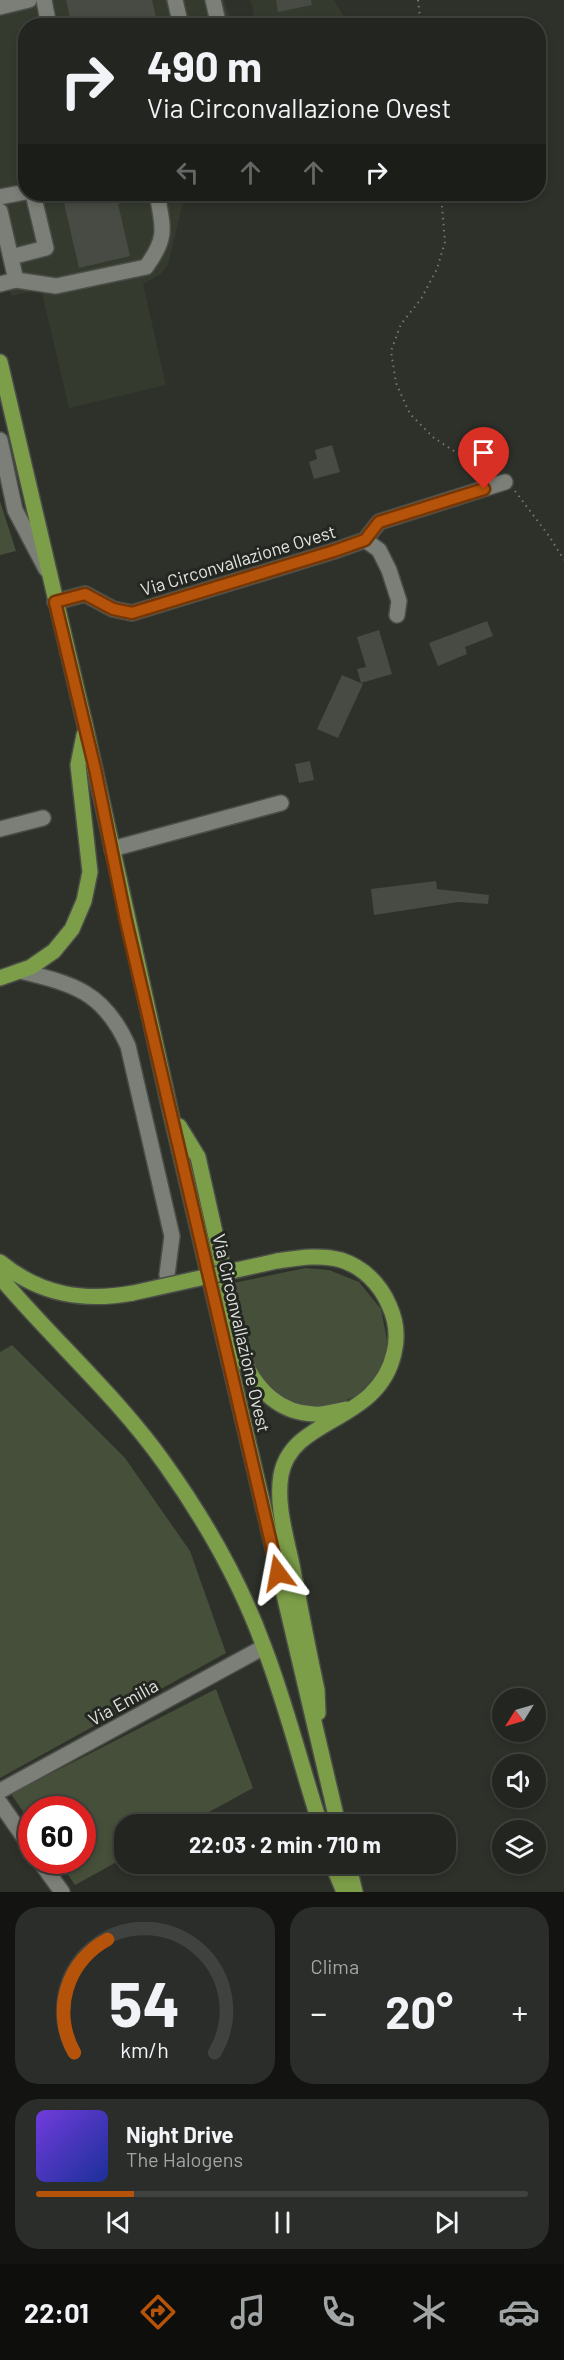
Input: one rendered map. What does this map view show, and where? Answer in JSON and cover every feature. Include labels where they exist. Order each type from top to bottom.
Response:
[{"type":"main road","name":"Via Circonvallazione Ovest","points":[[0,362],[86,729],[126,921],[336,1814]]},
{"type":"main road","points":[[0,978],[32,967],[54,951],[72,930],[84,901],[90,872],[78,765],[86,729]]},
{"type":"main road","points":[[171,1114],[198,1157],[244,1361],[253,1380],[266,1396],[289,1410],[315,1415],[352,1408]]},
{"type":"main road","points":[[0,1262],[11,1271],[49,1290],[77,1296],[106,1298],[277,1261],[308,1257],[341,1260],[366,1273],[383,1292],[395,1317],[397,1344],[391,1367],[380,1387],[367,1400],[312,1431],[292,1450],[281,1474],[280,1506],[317,1690],[320,1751]]},
{"type":"main road","points":[[0,1276],[120,1408],[163,1462],[199,1515],[235,1580],[264,1647],[317,1814]]},
{"type":"main road","points":[[337,1874],[344,1892]]},
{"type":"main road","points":[[351,1874],[355,1892]]},
{"type":"street","points":[[0,7],[29,0]]},
{"type":"street","points":[[44,0],[47,18]]},
{"type":"street","points":[[175,0],[179,18]]},
{"type":"street","points":[[213,0],[217,18]]},
{"type":"street","points":[[0,197],[18,194]]},
{"type":"street","points":[[11,257],[46,248],[35,201]]},
{"type":"street","points":[[0,284],[16,280],[56,286],[146,267],[158,251],[163,231],[158,201]]},
{"type":"street","points":[[0,211],[16,280]]},
{"type":"street","points":[[0,440],[15,510],[49,576]]},
{"type":"street","name":"Via Circonvallazione Ovest","points":[[55,602],[85,594],[113,609],[132,613],[334,551],[365,540],[379,522],[505,482]]},
{"type":"street","name":"Via Circonvallazione Ovest","points":[[365,540],[379,550],[389,570],[399,602],[397,615]]},
{"type":"street","points":[[112,849],[281,803]]},
{"type":"street","points":[[0,829],[43,818]]},
{"type":"street","points":[[20,972],[57,981],[81,990],[106,1008],[119,1024],[128,1046],[172,1236],[167,1275]]},
{"type":"street","name":"Via Emilia","points":[[0,1791],[264,1647]]},
{"type":"street","points":[[0,1803],[18,1829]]},
{"type":"street","points":[[49,1874],[62,1892]]},
{"type":"path","points":[[418,0],[420,18]]},
{"type":"path","points":[[442,201],[445,242],[437,269],[421,299],[401,324],[391,351],[396,383],[410,414],[434,438],[476,467],[505,482],[517,492],[564,560]]},
{"type":"shaded area","points":[[0,0],[224,0],[230,18],[18,18],[18,201],[183,201],[168,265],[160,275],[143,284],[166,385],[69,408],[41,289],[11,296],[0,246]]},
{"type":"shaded area","points":[[249,0],[334,0],[345,18],[254,18],[252,4]]},
{"type":"green space","points":[[0,501],[16,551],[0,555]]},
{"type":"green space","points":[[305,1268],[329,1270],[359,1282],[381,1309],[388,1345],[377,1375],[357,1395],[338,1404],[315,1407],[294,1403],[272,1391],[253,1367],[234,1283]]},
{"type":"green space","points":[[12,1345],[125,1458],[190,1551],[226,1653],[0,1778],[0,1352]]},
{"type":"green space","points":[[216,1689],[253,1788],[205,1814],[114,1814],[114,1864],[96,1873],[96,1796],[18,1796],[18,1804],[11,1794]]},
{"type":"green space","points":[[68,1874],[95,1874],[75,1885]]},
{"type":"building","points":[[66,0],[152,0],[156,18],[70,18]]},
{"type":"building","points":[[276,0],[311,0],[312,5],[278,12]]},
{"type":"building","points":[[64,201],[130,201],[118,204],[130,256],[79,268]]},
{"type":"building","points":[[332,445],[340,472],[314,479],[309,462],[317,459],[315,450]]},
{"type":"building","points":[[487,621],[493,636],[465,647],[467,654],[438,666],[429,643]]},
{"type":"building","points":[[379,630],[392,674],[361,683],[357,669],[366,667],[357,637]]},
{"type":"building","points":[[342,675],[363,684],[338,738],[317,729]]},
{"type":"building","points":[[310,761],[314,780],[299,783],[295,764]]},
{"type":"building","points":[[436,881],[437,889],[489,895],[488,904],[458,902],[374,915],[371,889]]},
{"type":"route","points":[[278,1573],[126,921],[95,769],[55,602],[85,594],[113,609],[132,613],[334,551],[365,540],[379,522],[484,489]]}]
